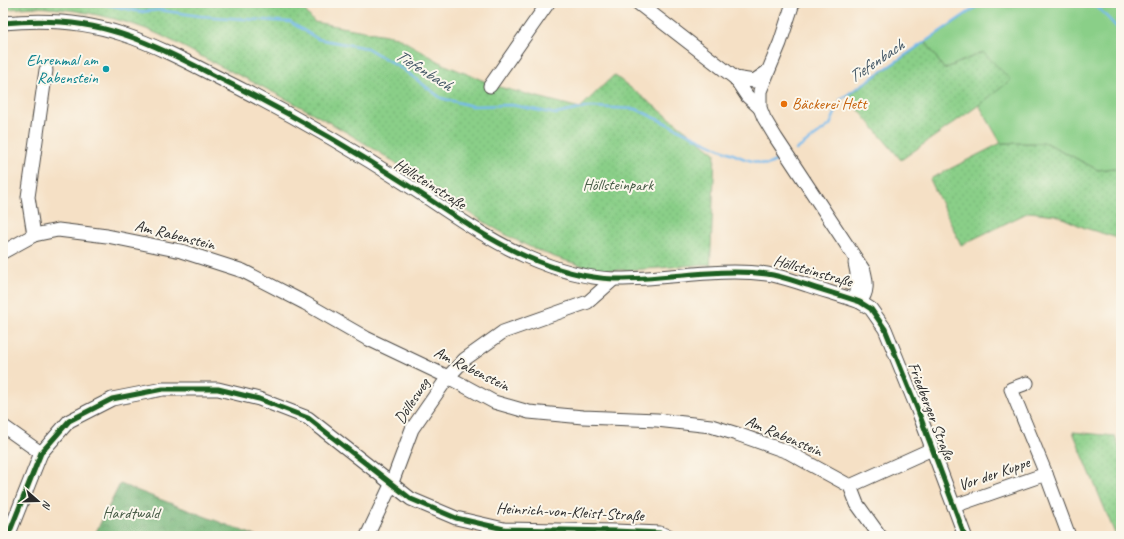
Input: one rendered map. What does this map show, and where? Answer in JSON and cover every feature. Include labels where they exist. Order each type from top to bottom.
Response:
[{"type":"street","points":[[490,86],[548,3]]},
{"type":"street","points":[[638,3],[735,78],[747,96],[760,108]]},
{"type":"street","points":[[793,3],[780,43],[760,91],[760,108],[776,138],[853,254],[857,273],[856,292],[860,302]]},
{"type":"street","name":"Höllsteinstraße","points":[[3,23],[52,21],[86,25],[123,34],[198,67],[264,100],[393,175],[483,234],[524,255],[562,270],[595,277],[614,279],[710,273],[767,274],[860,302]]},
{"type":"street","points":[[34,235],[28,196],[46,70]]},
{"type":"street","points":[[735,78],[754,81],[767,72]]},
{"type":"street","name":"Am Rabenstein","points":[[3,252],[34,235],[58,230],[107,236],[181,251],[243,271],[305,303],[366,338],[448,376],[494,402],[529,412],[583,417],[657,420],[711,426],[788,452],[850,486]]},
{"type":"street","name":"Döllesweg","points":[[367,536],[391,485],[412,429],[448,376],[465,359],[503,332],[588,302],[614,279]]},
{"type":"street","name":"Friedberger Straße","points":[[860,302],[871,309],[885,329],[917,408],[965,536]]},
{"type":"street","name":"Vor der Kuppe","points":[[1027,383],[1011,389],[1046,474],[1069,536]]},
{"type":"street","name":"Heinrich-von-Kleist-Straße","points":[[8,536],[41,453],[69,421],[112,400],[163,389],[218,389],[259,398],[308,418],[391,485],[411,499],[456,518],[504,529],[616,531],[660,533],[669,536]]},
{"type":"street","points":[[3,426],[41,453]]},
{"type":"street","points":[[880,536],[857,504],[850,486],[932,449]]},
{"type":"street","name":"Vor der Kuppe","points":[[954,506],[1046,474]]},
{"type":"green space","name":"Höllsteinpark","points":[[3,3],[299,3],[314,22],[397,37],[445,65],[499,87],[580,108],[614,75],[715,153],[710,273],[709,264],[639,269],[603,269],[579,265],[544,253],[499,231],[396,163],[333,125],[290,101],[158,34],[133,24],[90,13],[38,7],[3,10]]},
{"type":"green space","points":[[983,3],[1121,3],[1121,167],[1098,170],[1047,143],[1001,143],[979,105],[1011,80],[983,52],[944,69],[926,42]]},
{"type":"green space","points":[[926,42],[944,69],[983,52],[1012,80],[901,160],[847,96]]},
{"type":"green space","points":[[1001,143],[1047,143],[1098,170],[1121,167],[1121,239],[1085,228],[1056,215],[1029,212],[961,245],[930,179]]},
{"type":"green space","points":[[1073,432],[1115,436],[1121,451],[1121,536],[1116,536]]},
{"type":"green space","name":"Hardtwald","points":[[120,484],[256,536],[94,536]]},
{"type":"waterway","name":"Tiefenbach","points":[[99,3],[141,12],[159,10],[200,16],[290,22],[318,39],[367,48],[404,70],[441,98],[472,106],[512,105],[556,114],[589,107],[636,109],[745,159],[767,165],[780,159]]},
{"type":"waterway","name":"Tiefenbach","points":[[796,150],[830,125],[841,99],[982,3]]},
{"type":"waterway","name":"Tiefenbach","points":[[1094,3],[1121,32]]},
{"type":"cycle path","points":[[3,23],[48,21],[93,26],[134,38],[157,48],[265,101],[314,128],[386,171],[495,241],[546,265],[591,277],[614,279],[652,278],[729,272],[767,274],[860,302],[871,309],[885,329],[917,408],[965,536]]},
{"type":"cycle path","points":[[8,536],[41,453],[69,421],[112,399],[163,389],[218,389],[259,399],[308,418],[411,499],[456,518],[504,529],[615,531],[660,533],[669,536]]},
{"type":"place","name":"Ehrenmal am Rabenstein","points":[[106,69]]},
{"type":"place","name":"Bäckerei Hett","points":[[784,104]]}]
